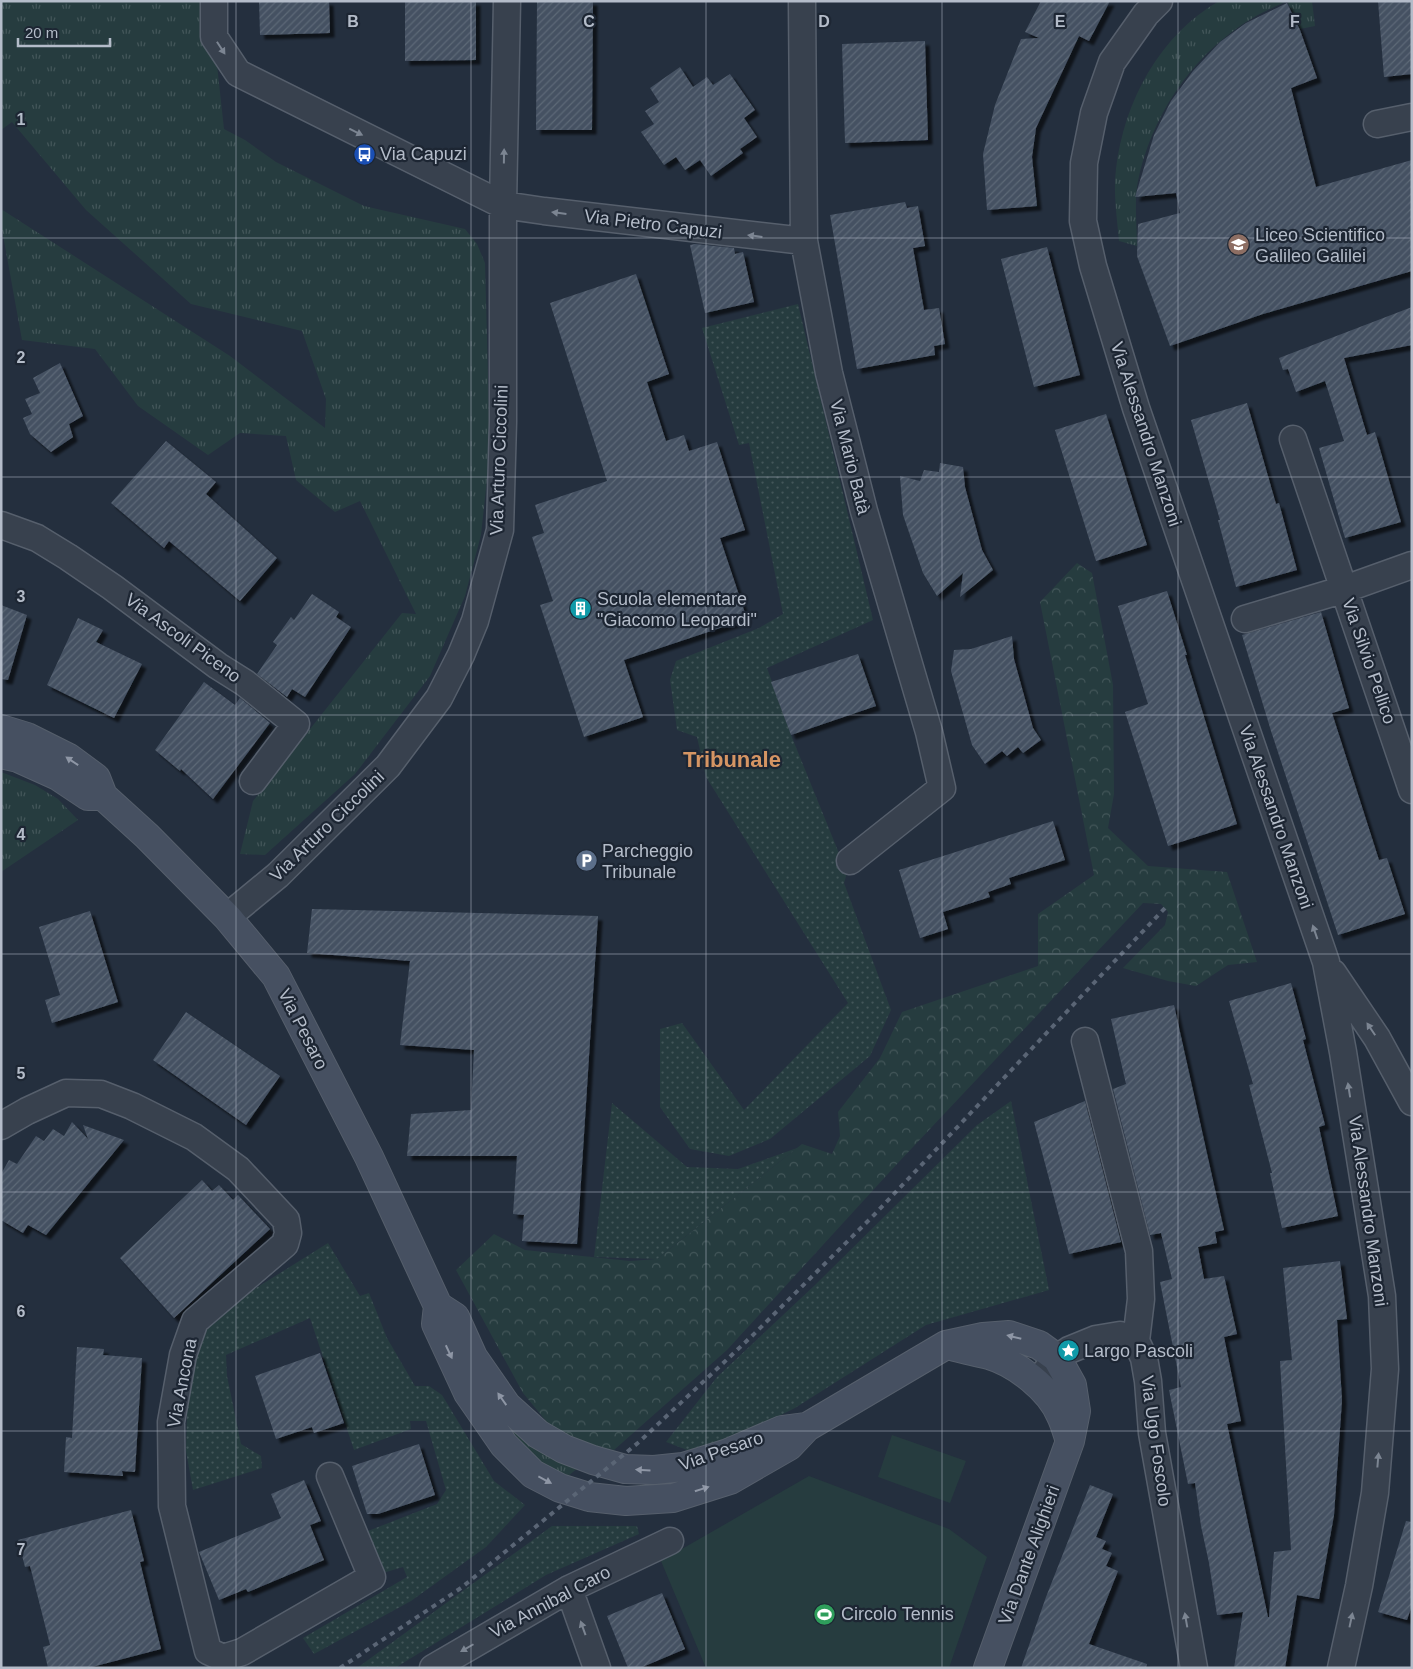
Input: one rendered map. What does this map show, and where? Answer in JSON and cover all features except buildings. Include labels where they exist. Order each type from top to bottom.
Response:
[{"type":"street","name":"Via Pietro Capuzi","points":[[214,1],[214,37],[238,74],[503,205],[804,242]]},
{"type":"street","points":[[503,205],[507,1]]},
{"type":"street","name":"Via Mario Batà","points":[[802,1],[804,242],[831,382],[864,511],[928,732],[942,788],[850,861]]},
{"type":"street","name":"Via Alessandro Manzoni","points":[[1159,1],[1146,14],[1112,62],[1094,113],[1084,163],[1083,221],[1093,266],[1136,408],[1326,962],[1343,1052],[1382,1296],[1385,1369],[1375,1493],[1359,1586],[1341,1668]]},
{"type":"street","points":[[1377,124],[1412,117]]},
{"type":"street","name":"Via Arturo Ciccolini","points":[[227,917],[278,875],[388,766],[439,698],[461,656],[475,621],[500,530],[503,422],[503,205]]},
{"type":"street","name":"Via Silvio Pellico","points":[[1293,439],[1412,790]]},
{"type":"street","name":"Via Ascoli Piceno","points":[[1,525],[37,538],[68,557],[112,587],[218,666],[245,682],[296,724],[253,781]]},
{"type":"street","name":"Via Silvio Pellico","points":[[1244,619],[1345,589],[1412,566]]},
{"type":"street","name":"Via Pesaro","points":[[1,729],[26,737],[69,758],[96,778],[103,796],[147,836],[227,917],[276,976],[369,1157],[438,1306],[436,1324],[468,1393],[504,1445],[533,1474],[560,1488],[589,1497],[626,1501],[673,1498],[730,1480],[789,1446],[807,1427],[946,1346],[983,1337],[1009,1335],[1039,1345],[1057,1358]]},
{"type":"street","name":"Via Pesaro","points":[[1,754],[18,758],[58,776],[88,796],[103,796]]},
{"type":"street","points":[[1326,962],[1377,1038],[1412,1102]]},
{"type":"street","name":"Via Ugo Foscolo","points":[[1085,1041],[1139,1251],[1141,1299],[1136,1341],[1144,1358],[1148,1381],[1152,1433],[1194,1668]]},
{"type":"street","name":"Via Ancona","points":[[1,1126],[27,1111],[66,1093],[101,1094],[132,1106],[194,1137],[238,1169],[286,1220],[288,1233],[285,1244],[195,1321],[183,1355],[171,1422],[172,1514],[208,1651],[223,1658],[242,1652],[372,1578],[330,1476]]},
{"type":"street","name":"Via Pesaro","points":[[438,1306],[455,1317],[473,1357],[507,1406],[538,1434],[564,1449],[593,1460],[625,1469],[654,1470],[683,1467],[728,1453],[782,1430],[807,1427]]},
{"type":"street","points":[[1036,1382],[1057,1358],[1069,1350],[1096,1339],[1107,1337],[1120,1336],[1136,1341]]},
{"type":"street","points":[[946,1346],[991,1355],[1022,1371],[1036,1382],[1061,1414],[1070,1442]]},
{"type":"street","points":[[1057,1358],[1072,1385],[1076,1410],[1070,1442]]},
{"type":"street","name":"Via Dante Alighieri","points":[[988,1668],[1070,1442]]},
{"type":"street","name":"Via Annibal Caro","points":[[433,1668],[569,1589],[670,1541]]},
{"type":"street","points":[[569,1589],[597,1668]]},
{"type":"green space","points":[[1,1],[210,1],[224,129],[245,140],[276,162],[364,206],[465,229],[477,244],[485,263],[490,452],[481,535],[465,596],[430,676],[355,774],[265,855],[240,854],[253,801],[402,613],[416,614],[360,501],[335,512],[296,480],[286,436],[240,433],[208,455],[138,406],[95,349],[22,340],[1,224],[1,209],[230,356],[325,428],[326,399],[302,331],[191,304],[86,210],[12,122],[1,130]]},
{"type":"green space","points":[[1219,1],[1287,1],[1253,18],[1224,38],[1189,73],[1175,92],[1152,135],[1138,181],[1136,204],[1137,246],[1119,241],[1115,196],[1116,169],[1127,119],[1137,95],[1148,72],[1179,32],[1198,15]]},
{"type":"green space","points":[[1287,1],[1312,1],[1315,26],[1300,29]]},
{"type":"green space","points":[[798,304],[873,620],[767,668],[791,735],[847,873],[844,883],[891,1010],[870,1056],[770,1139],[729,1156],[690,1149],[660,1107],[660,1029],[682,1023],[744,1110],[848,1003],[706,777],[697,737],[677,730],[670,680],[676,661],[759,628],[783,614],[749,443],[739,445],[702,328]]},
{"type":"green space","points":[[1077,563],[1092,573],[1113,685],[1114,794],[1108,828],[1148,866],[1227,872],[1257,962],[1228,965],[1196,986],[1168,981],[1123,968],[1165,925],[1168,912],[1161,904],[1143,903],[897,1164],[727,1350],[614,1450],[588,1445],[551,1427],[523,1393],[456,1270],[494,1234],[525,1250],[630,1261],[657,1259],[802,1144],[832,1154],[840,1136],[838,1112],[880,1058],[902,1012],[1038,966],[1038,914],[1094,875],[1040,602]]},
{"type":"green space","points":[[1,772],[35,785],[58,799],[78,820],[1,872]]},
{"type":"green space","points":[[1011,1101],[1049,1290],[926,1325],[795,1408],[741,1435],[695,1453],[666,1442],[717,1377],[815,1285],[977,1125]]},
{"type":"green space","points":[[612,1103],[687,1167],[738,1169],[797,1148],[657,1259],[594,1257]]},
{"type":"green space","points":[[328,1243],[360,1296],[369,1293],[387,1338],[415,1386],[429,1386],[442,1395],[494,1481],[525,1505],[486,1547],[411,1601],[314,1654],[303,1638],[407,1577],[403,1567],[383,1573],[368,1531],[437,1504],[446,1490],[426,1421],[410,1421],[411,1429],[354,1450],[310,1318],[226,1355],[227,1376],[241,1444],[261,1456],[262,1468],[193,1490],[186,1451],[187,1412],[193,1362],[206,1328],[237,1300]]},
{"type":"green space","points":[[509,1425],[578,1468],[563,1480],[542,1464],[505,1428]]},
{"type":"green space","points":[[892,1435],[966,1461],[950,1503],[878,1477]]},
{"type":"green space","name":"Circolo Tennis","points":[[809,1476],[949,1529],[987,1557],[949,1668],[706,1668],[661,1561]]},
{"type":"green space","points":[[552,1526],[637,1526],[639,1534],[546,1575],[395,1668],[357,1668]]},
{"type":"railway","points":[[340,1668],[461,1588],[639,1442],[752,1336],[874,1215],[1165,908]]},
{"type":"place","name":"Via Capuzi","points":[[364,154]]},
{"type":"place","name":"Liceo Scientifico Galileo Galilei","points":[[1239,245]]},
{"type":"place","name":"Scuola elementare \"Giacomo Leopardi\"","points":[[581,609]]},
{"type":"place","name":"Parcheggio Tribunale","points":[[586,861]]},
{"type":"place","name":"Largo Pascoli","points":[[1068,1351]]},
{"type":"place","name":"Circolo Tennis","points":[[825,1614]]},
{"type":"district","name":"Tribunale","points":[[732,759]]}]
